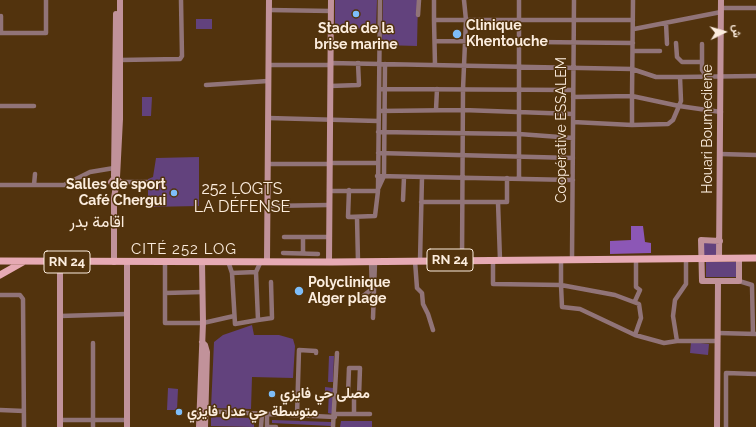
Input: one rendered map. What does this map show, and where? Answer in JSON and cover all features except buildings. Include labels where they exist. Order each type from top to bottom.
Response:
[{"type":"main road","points":[[116,0],[114,168],[116,181]]},
{"type":"main road","points":[[112,262],[116,181],[119,161],[120,0]]},
{"type":"main road","points":[[264,261],[268,164],[269,0]]},
{"type":"main road","points":[[329,262],[331,0]]},
{"type":"main road","name":"Houari Boumediene","points":[[719,258],[721,0]]},
{"type":"main road","points":[[720,241],[701,240],[702,281],[739,281],[739,259]]},
{"type":"main road","name":"RN 24","points":[[0,262],[373,262],[756,258]]},
{"type":"main road","points":[[0,262],[5,266],[1,273]]},
{"type":"main road","points":[[1,273],[14,262]]},
{"type":"main road","points":[[1,273],[23,262]]},
{"type":"main road","points":[[60,262],[60,424]]},
{"type":"main road","points":[[127,262],[127,427]]},
{"type":"main road","points":[[199,427],[202,411],[202,262]]},
{"type":"main road","points":[[717,427],[718,281]]},
{"type":"main road","points":[[202,411],[205,427]]},
{"type":"street","points":[[1,16],[0,32],[46,33],[46,0]]},
{"type":"street","points":[[120,60],[180,60],[182,56],[181,0]]},
{"type":"street","points":[[349,190],[348,217],[375,216],[378,191],[380,0]]},
{"type":"street","points":[[418,15],[419,0]]},
{"type":"street","points":[[434,0],[435,66]]},
{"type":"street","points":[[462,260],[463,66],[466,20],[464,0]]},
{"type":"street","points":[[519,0],[519,177]]},
{"type":"street","name":"Coopérative ESSALEM","points":[[572,259],[574,0]]},
{"type":"street","points":[[632,125],[634,29],[633,0]]},
{"type":"street","points":[[634,29],[721,10],[756,8]]},
{"type":"street","points":[[269,10],[331,11]]},
{"type":"street","points":[[434,20],[633,20]]},
{"type":"street","points":[[666,23],[667,44]]},
{"type":"street","points":[[435,41],[464,40],[633,43]]},
{"type":"street","points":[[676,43],[677,57],[682,62],[702,62]]},
{"type":"street","points":[[702,44],[702,70],[706,76]]},
{"type":"street","points":[[633,51],[660,51]]},
{"type":"street","points":[[330,86],[359,85],[358,63]]},
{"type":"street","points":[[269,65],[358,63],[435,66],[632,69],[656,77],[756,76]]},
{"type":"street","points":[[378,191],[384,176],[385,64]]},
{"type":"street","points":[[573,122],[632,125],[668,124],[673,120],[680,106],[680,77]]},
{"type":"street","points":[[206,85],[268,81]]},
{"type":"street","points":[[379,89],[437,88],[573,90]]},
{"type":"street","points":[[436,110],[437,88]]},
{"type":"street","points":[[573,97],[632,96],[680,106],[721,112]]},
{"type":"street","points":[[0,106],[34,106]]},
{"type":"street","points":[[378,111],[463,110],[573,114]]},
{"type":"street","points":[[268,118],[330,121],[378,121]]},
{"type":"street","points":[[378,132],[463,132],[573,138]]},
{"type":"street","points":[[378,153],[573,158]]},
{"type":"street","points":[[720,154],[756,155]]},
{"type":"street","points":[[268,164],[378,163]]},
{"type":"street","points":[[0,185],[64,185],[90,172],[114,168]]},
{"type":"street","points":[[34,184],[35,174]]},
{"type":"street","points":[[377,176],[463,178],[519,177],[573,180]]},
{"type":"street","points":[[403,200],[404,177]]},
{"type":"street","points":[[422,177],[417,288],[422,293],[423,304],[433,330]]},
{"type":"street","points":[[421,202],[507,202],[507,178]]},
{"type":"street","points":[[116,181],[150,182]]},
{"type":"street","points":[[330,191],[378,191]]},
{"type":"street","points":[[498,202],[496,260],[493,284],[561,286],[594,291],[635,301],[639,304],[641,318],[635,335]]},
{"type":"street","points":[[267,206],[329,205]]},
{"type":"street","points":[[357,217],[358,262]]},
{"type":"street","points":[[284,237],[329,237]]},
{"type":"street","points":[[303,237],[303,254]]},
{"type":"street","points":[[283,253],[318,254]]},
{"type":"street","points":[[561,259],[562,307],[580,309],[635,335],[664,343],[677,341],[718,342]]},
{"type":"street","points":[[635,301],[640,290],[636,287],[636,259]]},
{"type":"street","points":[[677,341],[673,316],[675,300],[686,284],[686,259]]},
{"type":"street","points":[[258,320],[256,272],[264,261]]},
{"type":"street","points":[[165,262],[165,323],[203,322],[234,316]]},
{"type":"street","points":[[228,262],[232,273],[235,324],[272,318],[271,282]]},
{"type":"street","points":[[364,296],[372,290],[373,262]]},
{"type":"street","points":[[373,262],[373,318]]},
{"type":"street","points":[[232,273],[256,272]]},
{"type":"street","points":[[718,333],[754,334],[754,293],[752,285],[739,281]]},
{"type":"street","points":[[165,293],[203,292]]},
{"type":"street","points":[[0,295],[20,295],[23,299],[24,427]]},
{"type":"street","points":[[60,316],[126,314]]},
{"type":"street","points":[[93,343],[93,427]]},
{"type":"street","points":[[297,416],[299,350],[316,351],[316,353]]},
{"type":"street","points":[[333,427],[335,415],[337,353]]},
{"type":"street","points":[[349,368],[360,368],[359,396],[354,396],[348,395],[349,368]]},
{"type":"street","points":[[718,372],[756,374]]},
{"type":"street","points":[[726,373],[726,427]]},
{"type":"street","points":[[354,396],[354,414]]},
{"type":"street","points":[[0,410],[24,411]]},
{"type":"street","points":[[202,411],[297,416],[370,414]]},
{"type":"street","points":[[261,427],[262,414]]},
{"type":"street","points":[[267,414],[267,427],[276,427]]},
{"type":"street","points":[[60,424],[93,420],[127,420]]},
{"type":"shaded area","name":"Stade de la brise marine","points":[[335,0],[377,0],[376,29],[335,28]]},
{"type":"shaded area","points":[[383,0],[418,0],[417,46],[382,45]]},
{"type":"shaded area","points":[[196,19],[212,19],[212,29],[196,29]]},
{"type":"shaded area","points":[[142,97],[152,97],[151,116],[142,116]]},
{"type":"shaded area","name":"Salles de sport Café Chergui","points":[[199,157],[199,206],[148,207],[148,179],[153,177],[156,158]]},
{"type":"shaded area","points":[[631,226],[643,226],[645,242],[651,243],[651,253],[610,254],[610,241],[631,240]]},
{"type":"shaded area","points":[[703,243],[717,243],[717,256],[703,256]]},
{"type":"shaded area","points":[[706,262],[736,262],[736,277],[706,277]]},
{"type":"shaded area","points":[[252,325],[254,335],[279,335],[293,339],[295,346],[293,378],[252,377],[251,409],[211,408],[214,342],[223,335]]},
{"type":"shaded area","points":[[691,342],[709,344],[708,355],[690,353]]},
{"type":"shaded area","points":[[329,356],[334,356],[333,382],[328,382]]},
{"type":"shaded area","points":[[325,387],[333,388],[332,414],[328,413],[329,391],[325,391]]},
{"type":"shaded area","points":[[168,388],[178,389],[177,410],[167,410]]},
{"type":"shaded area","points":[[211,417],[254,418],[254,427],[211,426]]},
{"type":"shaded area","points":[[272,420],[331,422],[331,426],[272,423]]},
{"type":"shaded area","points":[[341,421],[372,421],[372,427],[340,427]]},
{"type":"place","name":"Stade de la brise marine","points":[[356,14]]},
{"type":"place","name":"Clinique Khentouche","points":[[457,34]]},
{"type":"place","name":"Salles de sport Café Chergui","points":[[174,193]]},
{"type":"place","name":"Polyclinique Alger plage","points":[[299,291]]},
{"type":"place","name":"مصلى حي فايزي","points":[[272,394]]},
{"type":"place","name":"متوسطة حي عدل فايزي","points":[[179,412]]},
{"type":"district","name":"252 LOGTS LA DÉFENSE","points":[[242,198]]},
{"type":"district","name":"اقامة بدر","points":[[97,222]]},
{"type":"district","name":"CITÉ 252 LOG","points":[[184,249]]}]
